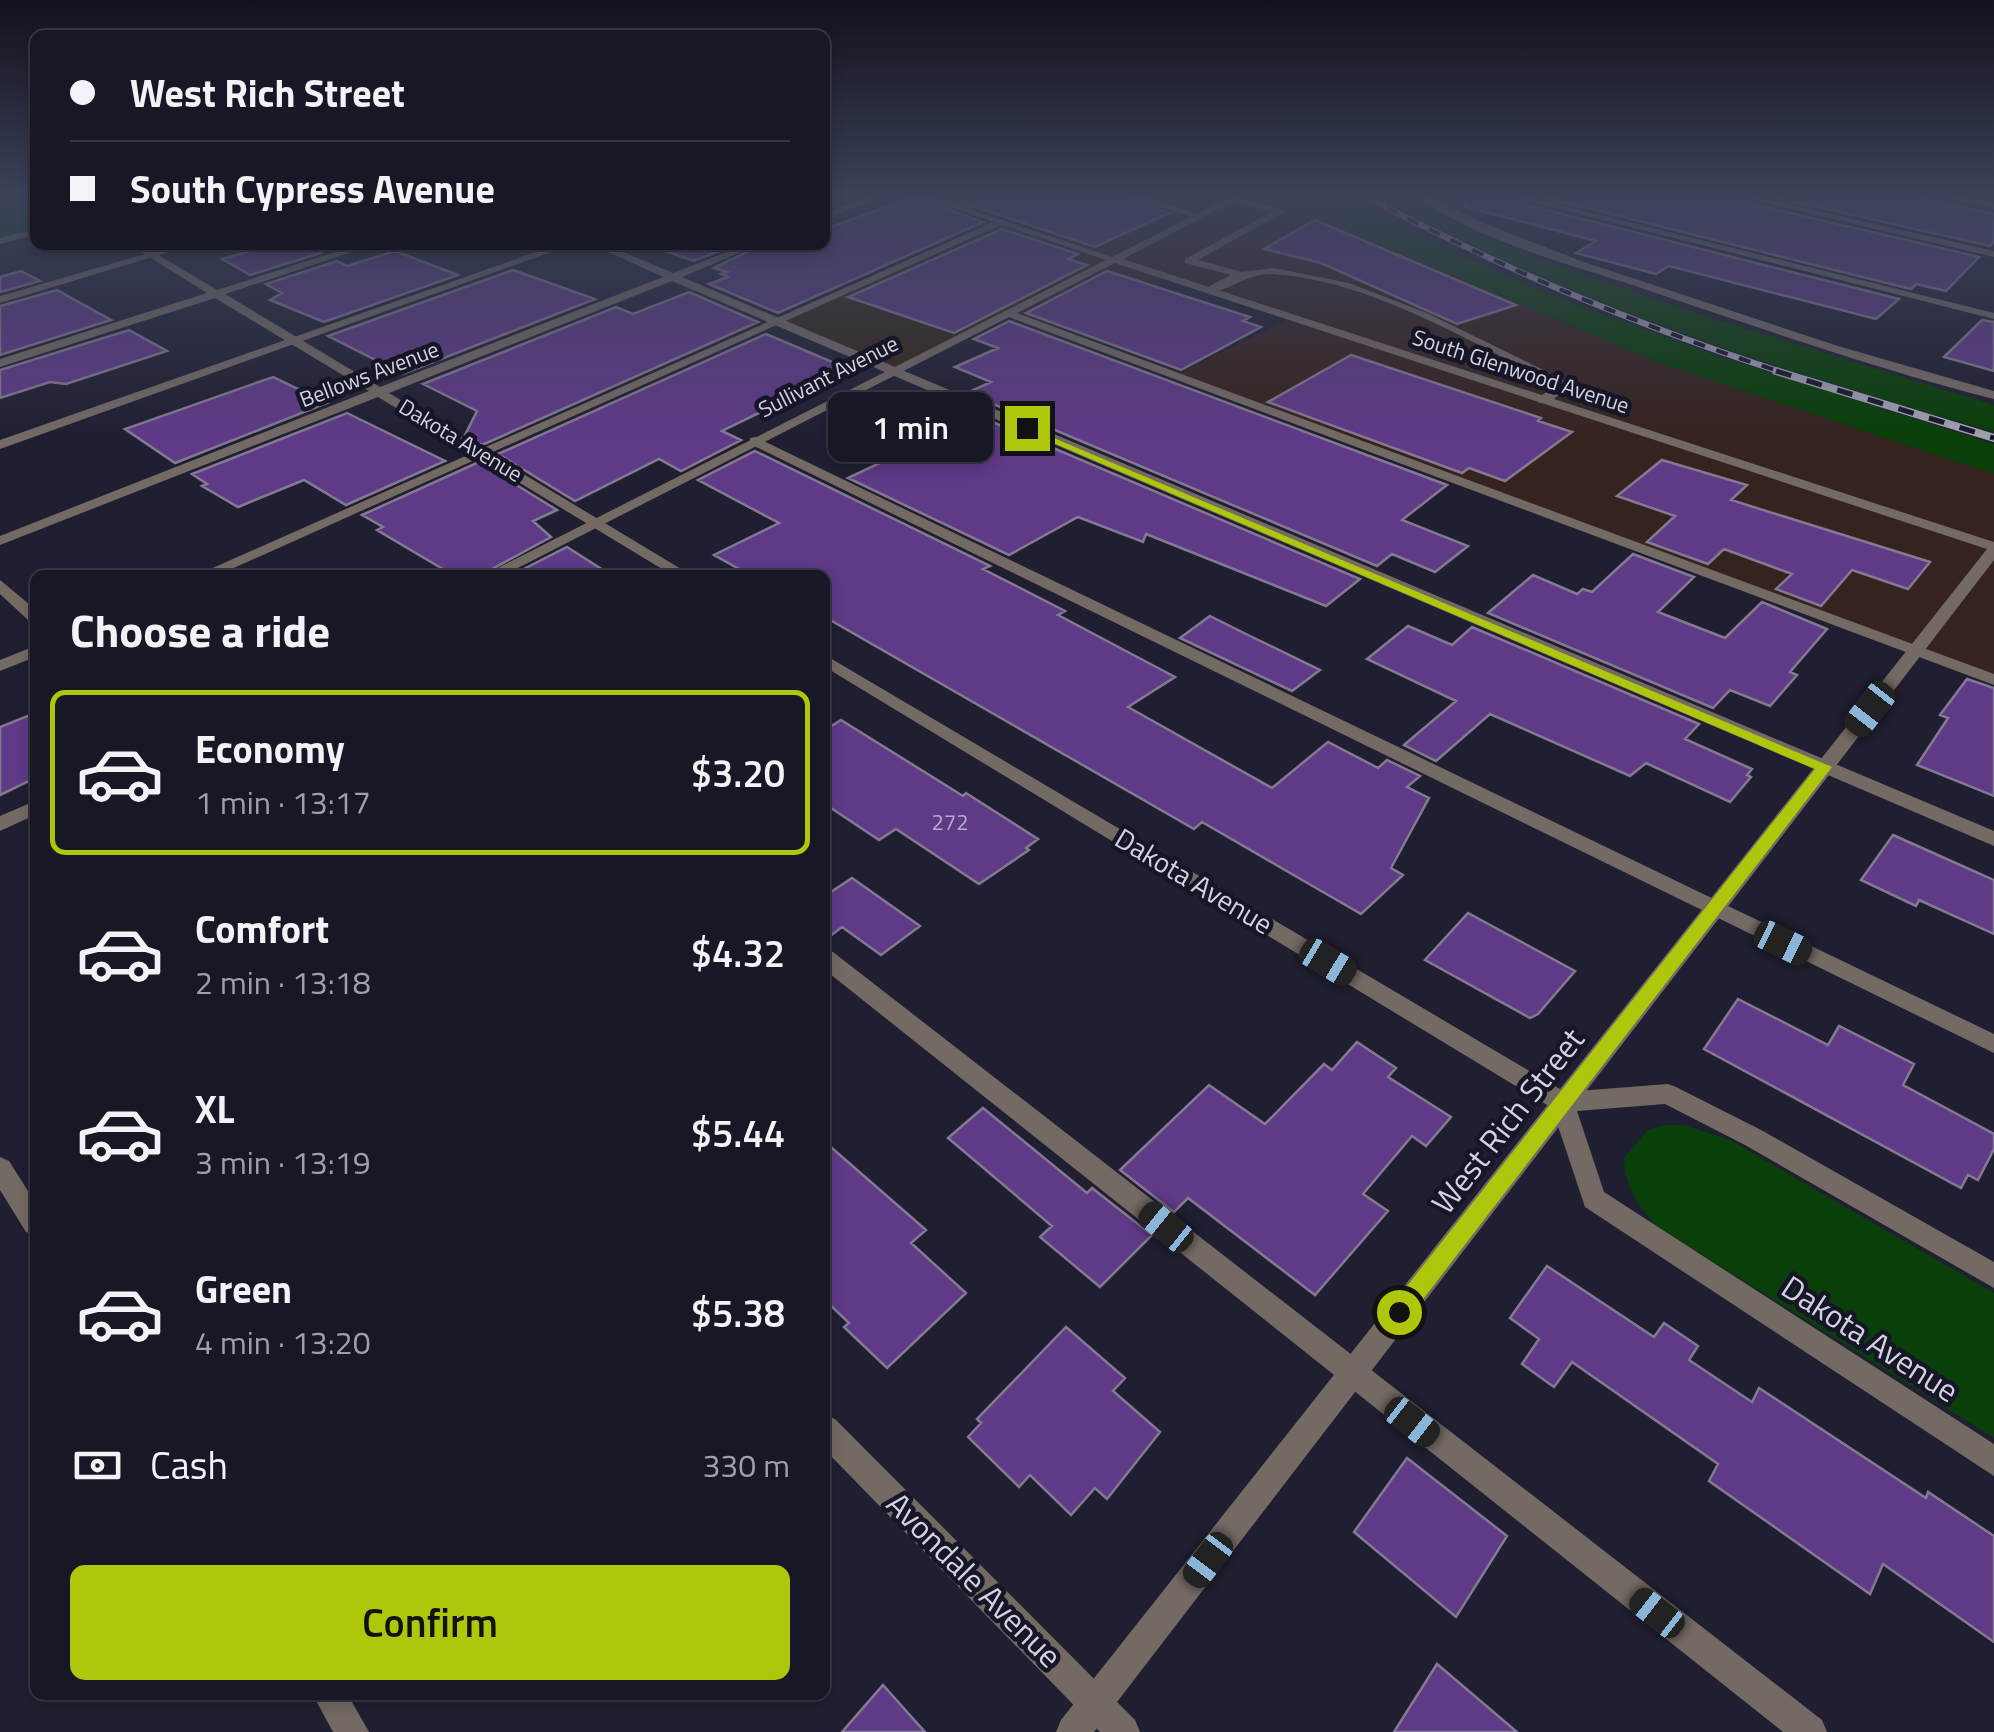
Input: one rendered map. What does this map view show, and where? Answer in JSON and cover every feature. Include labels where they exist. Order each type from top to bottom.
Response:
[{"type":"street","points":[[0,300],[79,277]]},
{"type":"street","name":"Dakota Avenue","points":[[188,277],[675,570]]},
{"type":"street","points":[[0,362],[269,277]]},
{"type":"street","points":[[0,445],[477,277]]},
{"type":"street","name":"Bellows Avenue","points":[[0,540],[671,277]]},
{"type":"street","points":[[675,277],[1994,839]]},
{"type":"street","points":[[216,570],[876,277]]},
{"type":"street","name":"Sullivant Avenue","points":[[502,570],[1078,277]]},
{"type":"street","name":"South Glenwood Avenue","points":[[1169,277],[1994,548]]},
{"type":"street","points":[[1210,290],[1233,277]]},
{"type":"street","points":[[1299,277],[1360,291],[1566,384],[1544,400]]},
{"type":"street","points":[[1618,277],[1818,343],[1994,395]]},
{"type":"street","points":[[1837,277],[1994,316]]},
{"type":"street","points":[[1007,313],[1994,680]]},
{"type":"street","points":[[755,441],[1994,1044]]},
{"type":"street","name":"West Rich Street","points":[[1073,1732],[1994,548]]},
{"type":"street","points":[[0,585],[30,613]]},
{"type":"street","points":[[0,666],[30,653]]},
{"type":"street","name":"Dakota Avenue","points":[[830,663],[1562,1102],[1594,1199],[1994,1461]]},
{"type":"street","points":[[0,824],[30,809]]},
{"type":"street","points":[[830,962],[1810,1732]]},
{"type":"street","points":[[1562,1102],[1668,1094],[1754,1138],[1994,1276]]},
{"type":"street","points":[[0,1168],[30,1216]]},
{"type":"street","name":"Avondale Avenue","points":[[830,1434],[1123,1732]]},
{"type":"street","points":[[332,1700],[352,1732]]},
{"type":"shaded area","points":[[876,277],[1080,277],[894,371],[777,320]]},
{"type":"shaded area","points":[[1079,277],[1457,277],[1661,364],[1994,474],[1994,680],[1175,376],[1291,318],[1172,278],[1056,331],[1007,313]]},
{"type":"green space","points":[[1457,277],[1510,277],[1709,353],[1994,444],[1994,474],[1661,364]]},
{"type":"green space","points":[[1541,277],[1591,277],[1994,405],[1994,432],[1757,359]]},
{"type":"green space","points":[[1684,1125],[1730,1140],[1994,1293],[1994,1438],[1658,1227],[1634,1196],[1624,1158],[1648,1130]]},
{"type":"building","points":[[0,277],[32,277],[40,281],[0,292]]},
{"type":"building","points":[[288,277],[453,277],[324,322],[270,300],[282,293],[266,284]]},
{"type":"building","points":[[494,277],[532,277],[595,299],[403,374],[328,336]]},
{"type":"building","points":[[728,277],[859,277],[778,313],[709,284]]},
{"type":"building","points":[[894,277],[1064,277],[954,333],[848,297]]},
{"type":"building","points":[[1096,277],[1125,277],[1250,317],[1243,321],[1261,327],[1181,370],[1026,313]]},
{"type":"building","points":[[1352,277],[1449,277],[1516,305],[1457,324]]},
{"type":"building","points":[[1711,277],[1811,277],[1899,299],[1876,319]]},
{"type":"building","points":[[1862,277],[1960,277],[1946,291],[1916,284],[1911,289]]},
{"type":"building","points":[[57,290],[111,320],[0,355],[0,306]]},
{"type":"building","points":[[689,292],[758,322],[482,445],[465,435],[477,411],[423,384],[616,307],[633,314]]},
{"type":"building","points":[[1982,320],[1994,322],[1994,371],[1944,357]]},
{"type":"building","points":[[1009,321],[1447,485],[1402,520],[1468,546],[1435,572],[1392,554],[1377,566],[967,393],[991,382],[955,367],[998,348],[974,339]]},
{"type":"building","points":[[129,330],[167,351],[66,384],[50,382],[0,398],[0,370]]},
{"type":"building","points":[[766,334],[849,369],[722,431],[741,440],[681,471],[659,459],[575,501],[498,454]]},
{"type":"building","points":[[1351,355],[1541,418],[1538,421],[1572,432],[1505,481],[1469,468],[1462,473],[1268,402]]},
{"type":"building","points":[[273,377],[327,403],[175,463],[125,429]]},
{"type":"building","points":[[948,403],[1360,579],[1326,606],[1146,534],[1143,542],[1078,517],[1009,555],[848,478],[907,450],[878,437]]},
{"type":"building","points":[[347,413],[445,461],[346,505],[304,480],[238,507],[202,486],[207,484],[192,474]]},
{"type":"building","points":[[755,451],[990,566],[983,569],[1065,611],[1058,615],[1175,677],[1128,707],[1272,788],[1328,742],[1378,768],[1387,760],[1420,776],[1407,787],[1429,798],[1391,868],[1403,875],[1361,914],[1202,822],[1194,829],[830,620],[830,570],[741,570],[714,555],[779,523],[698,480]]},
{"type":"building","points":[[1662,460],[1747,485],[1731,500],[1930,562],[1908,589],[1852,570],[1821,606],[1776,589],[1792,574],[1724,549],[1708,564],[1647,542],[1675,516],[1617,496]]},
{"type":"building","points":[[479,462],[557,510],[533,521],[551,537],[490,570],[445,570],[377,530],[383,527],[362,515]]},
{"type":"building","points":[[567,547],[603,570],[522,570]]},
{"type":"building","points":[[1633,554],[1694,577],[1658,612],[1725,638],[1762,602],[1827,629],[1790,672],[1797,675],[1770,706],[1730,690],[1713,708],[1488,613],[1533,575],[1577,594],[1583,589],[1592,592]]},
{"type":"building","points":[[1210,616],[1320,670],[1292,691],[1180,638]]},
{"type":"building","points":[[1408,626],[1452,645],[1472,627],[1699,724],[1685,739],[1752,769],[1747,775],[1751,777],[1730,802],[1646,763],[1630,776],[1490,714],[1436,761],[1404,745],[1456,701],[1367,659]]},
{"type":"building","points":[[1967,679],[1994,688],[1994,796],[1917,765],[1948,718],[1940,715]]},
{"type":"building","points":[[30,715],[30,780],[0,795],[0,727]]},
{"type":"building","points":[[841,720],[1038,839],[1026,848],[1029,850],[979,884],[896,829],[879,840],[830,807],[830,727]]},
{"type":"building","points":[[1893,835],[1994,880],[1994,934],[1919,900],[1916,906],[1861,880]]},
{"type":"building","points":[[852,878],[920,926],[881,955],[842,927],[830,936],[830,893]]},
{"type":"building","points":[[1468,913],[1575,971],[1538,1014],[1530,1018],[1425,960]]},
{"type":"building","points":[[1738,999],[1828,1045],[1839,1026],[1914,1064],[1903,1085],[1994,1134],[1994,1149],[1978,1180],[1968,1175],[1961,1188],[1704,1049]]},
{"type":"building","points":[[1357,1042],[1396,1068],[1388,1077],[1451,1117],[1426,1146],[1412,1136],[1363,1194],[1388,1211],[1315,1295],[1188,1198],[1174,1212],[1120,1170],[1209,1085],[1265,1124],[1324,1064],[1332,1070]]},
{"type":"building","points":[[983,1108],[1087,1193],[1092,1188],[1152,1235],[1100,1287],[1040,1237],[1052,1226],[948,1138]]},
{"type":"building","points":[[830,1146],[926,1230],[911,1243],[966,1293],[887,1368],[844,1327],[849,1323],[830,1305]]},
{"type":"building","points":[[1547,1266],[1654,1337],[1664,1323],[1698,1346],[1689,1360],[1752,1402],[1759,1388],[1926,1498],[1928,1492],[1994,1536],[1994,1642],[1883,1564],[1870,1594],[1709,1481],[1718,1464],[1572,1362],[1554,1387],[1522,1364],[1539,1339],[1510,1318]]},
{"type":"building","points":[[1066,1327],[1125,1378],[1113,1391],[1160,1432],[1107,1499],[1095,1488],[1071,1515],[1030,1475],[1019,1487],[968,1437],[981,1423],[977,1419]]},
{"type":"building","points":[[1407,1458],[1507,1536],[1456,1617],[1354,1532]]},
{"type":"building","points":[[1437,1664],[1517,1732],[1394,1732]]},
{"type":"building","points":[[883,1685],[925,1732],[842,1732]]},
{"type":"railway","points":[[1533,277],[1676,336],[1784,373]]},
{"type":"railway","points":[[1776,371],[1994,438]]},
{"type":"route","points":[[1027,428],[1824,767],[1399,1312]]}]
